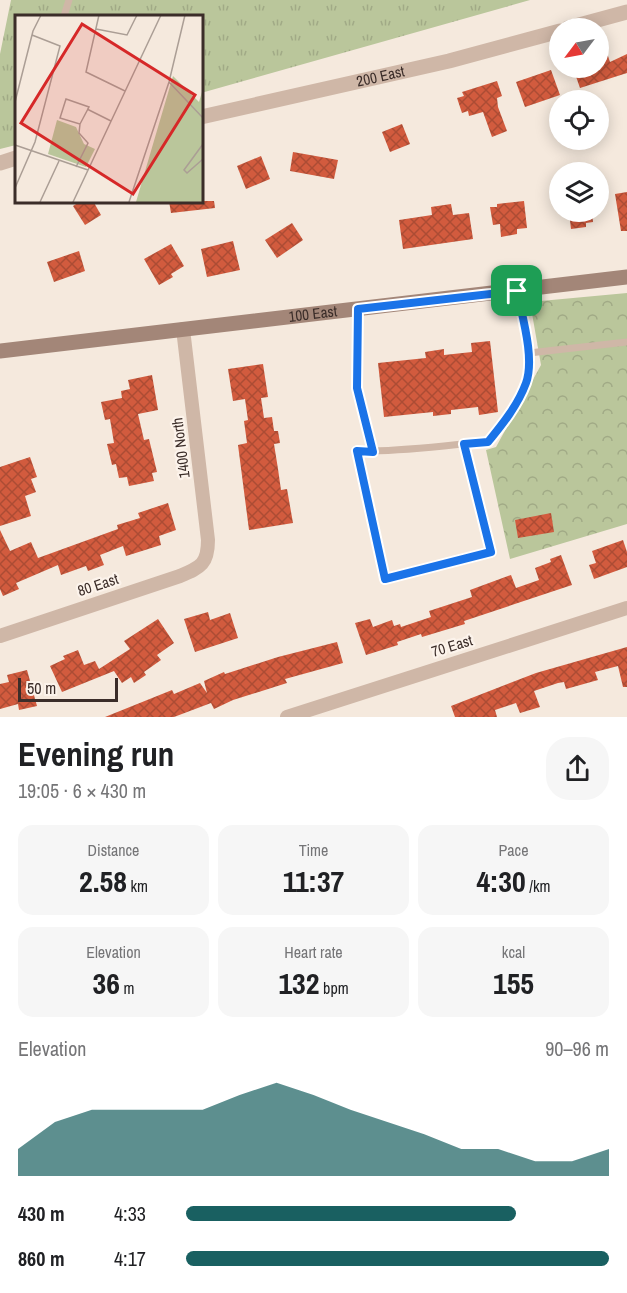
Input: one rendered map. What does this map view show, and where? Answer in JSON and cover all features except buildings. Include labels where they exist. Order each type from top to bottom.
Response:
[{"type":"main road","name":"100 East","points":[[0,351],[627,277]]},
{"type":"street","points":[[605,18],[627,12]]},
{"type":"street","name":"200 East","points":[[202,117],[449,61],[549,34]]},
{"type":"street","name":"1400 North","points":[[183,329],[208,540],[208,552],[204,562]]},
{"type":"street","name":"80 East","points":[[0,636],[180,576],[204,562]]},
{"type":"street","name":"70 East","points":[[287,717],[627,608]]},
{"type":"lane","points":[[64,15],[69,0]]},
{"type":"lane","points":[[464,444],[491,552],[385,579],[357,451],[389,452],[464,444],[488,442],[504,422],[527,382],[529,353],[517,291]]},
{"type":"lane","points":[[358,309],[357,388],[373,452]]},
{"type":"lane","points":[[529,353],[627,342]]},
{"type":"green space","points":[[11,0],[530,0],[202,93],[202,15],[15,15],[15,145],[0,149],[0,54]]},
{"type":"green space","points":[[627,293],[627,524],[510,559],[486,450],[496,447],[541,365],[530,302]]},
{"type":"route","points":[[517,291],[529,353],[527,382],[504,422],[488,442],[464,444],[491,552],[385,579],[357,451],[373,452],[357,388],[358,309],[517,291]]}]
